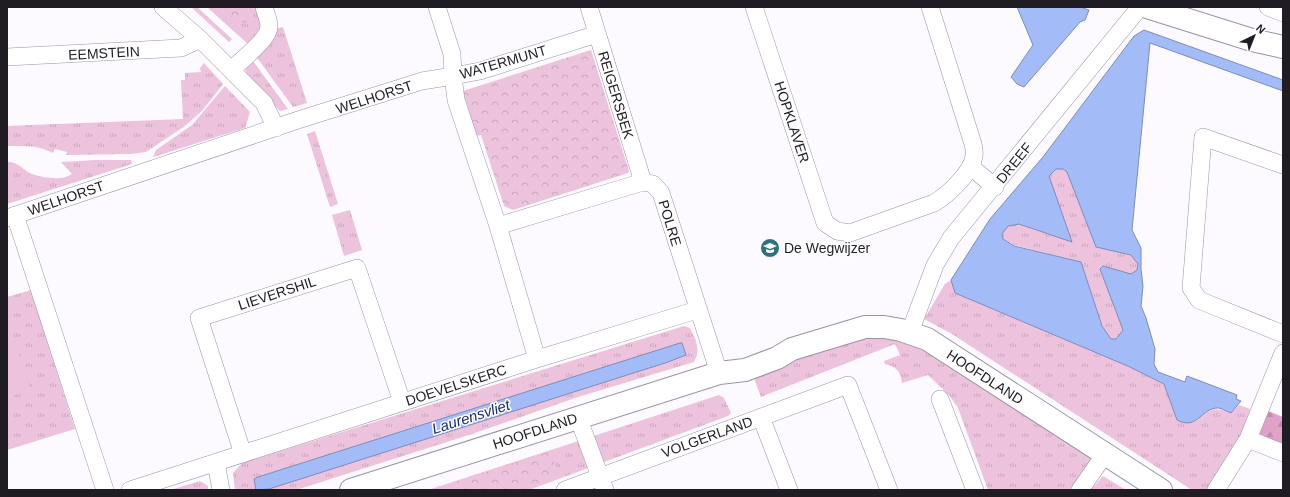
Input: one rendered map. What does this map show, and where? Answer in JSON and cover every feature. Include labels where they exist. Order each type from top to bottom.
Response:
[{"type":"street","points":[[163,7],[200,39],[264,103],[276,128]]},
{"type":"street","points":[[231,70],[264,39],[268,31],[269,23],[264,7]]},
{"type":"street","name":"WATERMUNT","points":[[437,7],[452,54],[453,76],[480,71],[597,34]]},
{"type":"street","name":"REIGERSBEK","points":[[589,7],[643,182]]},
{"type":"street","name":"HOPKLAVER","points":[[754,7],[825,223],[837,231],[850,233],[934,203],[945,197],[971,167]]},
{"type":"street","points":[[930,7],[973,144],[974,156],[971,167],[995,187]]},
{"type":"street","name":"DREEF","points":[[910,332],[929,278],[942,252],[964,222],[995,187],[1140,7]]},
{"type":"street","points":[[1148,7],[1252,40],[1279,46]]},
{"type":"street","points":[[1192,7],[1255,32],[1279,46]]},
{"type":"street","points":[[1268,7],[1283,13]]},
{"type":"street","name":"EEMSTEIN","points":[[7,57],[181,48],[200,39]]},
{"type":"street","points":[[453,76],[456,100],[498,226],[537,359]]},
{"type":"street","name":"WELHORST","points":[[105,490],[11,216],[422,81],[453,76]]},
{"type":"street","points":[[1283,165],[1203,137],[1191,288],[1199,300],[1283,334]]},
{"type":"street","points":[[498,226],[643,182]]},
{"type":"street","name":"POLRE","points":[[643,182],[653,184],[661,193],[697,310],[719,373]]},
{"type":"street","name":"LIEVERSHIL","points":[[243,454],[198,318],[357,268],[402,402]]},
{"type":"street","name":"DOEVELSKERC","points":[[130,490],[537,359],[697,310]]},
{"type":"street","name":"HOOFDLAND","points":[[351,490],[719,373],[746,370],[777,358],[792,349],[865,327],[884,327],[910,332],[927,339],[1160,490]]},
{"type":"street","points":[[1216,490],[1248,439],[1283,353]]},
{"type":"street","name":"VOLGERLAND","points":[[565,490],[602,483],[761,417],[848,385],[888,490]]},
{"type":"street","points":[[940,398],[975,490]]},
{"type":"street","points":[[578,417],[602,483]]},
{"type":"street","points":[[761,417],[789,490]]},
{"type":"street","points":[[1248,439],[1283,453]]},
{"type":"street","points":[[1080,490],[1105,454]]},
{"type":"street","points":[[216,463],[221,490]]},
{"type":"street","points":[[105,490],[116,490]]},
{"type":"green space","points":[[191,7],[197,7],[232,39],[229,42]]},
{"type":"green space","points":[[207,7],[256,7],[260,24],[257,36],[249,45]]},
{"type":"green space","points":[[222,7],[246,7],[251,20],[238,24]]},
{"type":"green space","points":[[283,27],[307,103],[293,107],[255,55],[271,43],[275,29]]},
{"type":"green space","points":[[591,50],[629,171],[628,173],[513,210],[504,206],[481,135],[476,136],[463,91]]},
{"type":"green space","points":[[251,58],[288,109],[280,111],[249,78],[244,67]]},
{"type":"green space","points":[[204,63],[223,84],[202,111],[185,126],[146,152],[130,154],[66,155],[67,152],[55,149],[53,153],[36,147],[7,146],[7,126],[183,119],[181,80],[185,80],[185,73],[201,72],[200,68]]},
{"type":"green space","points":[[225,86],[250,112],[245,128],[153,157],[156,150],[192,125]]},
{"type":"green space","points":[[315,131],[338,204],[330,207],[307,134]]},
{"type":"green space","points":[[131,160],[132,164],[7,204],[7,162],[17,164],[32,174],[47,178],[63,178],[72,174],[61,162]]},
{"type":"green space","points":[[1056,169],[1063,169],[1067,172],[1096,247],[1131,255],[1138,264],[1137,270],[1131,274],[1103,266],[1100,269],[1123,330],[1116,339],[1111,339],[1102,326],[1081,262],[1014,245],[1003,239],[1002,234],[1008,226],[1019,224],[1072,242],[1048,176]]},
{"type":"green space","points":[[350,210],[362,250],[344,256],[332,215]]},
{"type":"green space","points":[[951,280],[955,293],[1130,367],[1164,384],[1177,420],[1196,421],[1208,411],[1216,409],[1231,413],[1239,405],[1250,409],[1241,438],[1206,490],[1192,490],[952,334],[924,319],[945,284]]},
{"type":"green space","points":[[31,290],[75,429],[7,450],[7,297]]},
{"type":"green space","points":[[7,318],[31,391],[7,397]]},
{"type":"green space","points":[[684,326],[690,328],[696,340],[697,353],[694,362],[578,397],[472,434],[296,490],[264,490],[668,362],[686,355],[682,343],[680,343],[258,477],[254,479],[256,490],[235,490],[233,473],[242,463]]},
{"type":"green space","points":[[865,334],[918,343],[1093,457],[1070,490],[988,490],[958,408],[949,395],[928,375],[902,383],[897,370],[885,364],[884,361],[900,355],[895,344],[761,397],[752,373]]},
{"type":"green space","points":[[719,395],[724,398],[731,413],[728,416],[529,490],[428,490]]},
{"type":"green space","points":[[1268,411],[1283,417],[1283,443],[1258,437]]},
{"type":"green space","points":[[551,451],[560,477],[527,490],[457,490],[454,482]]},
{"type":"green space","points":[[1103,476],[1126,490],[1091,490]]},
{"type":"green space","points":[[200,481],[208,486],[208,490],[170,490]]},
{"type":"water","points":[[1017,7],[1080,7],[1089,10],[1085,20],[1080,22],[1024,87],[1017,84],[1011,77],[1033,45]]},
{"type":"water","points":[[1144,30],[1283,80],[1283,91],[1150,43],[1132,230],[1141,248],[1143,286],[1141,306],[1155,349],[1154,364],[1158,372],[1185,382],[1187,376],[1237,395],[1236,399],[1241,401],[1231,413],[1219,408],[1213,409],[1190,423],[1184,423],[1177,420],[1164,384],[1130,367],[955,293],[951,280],[990,219],[1043,157],[1134,36]],"holes":[[[1056,169],[1063,169],[1067,172],[1096,247],[1131,255],[1138,264],[1137,270],[1131,274],[1103,266],[1100,269],[1123,330],[1116,339],[1111,339],[1102,326],[1081,262],[1014,246],[1003,239],[1002,234],[1008,226],[1019,224],[1072,242],[1049,176]]]},
{"type":"water","name":"Laurensvliet","points":[[682,343],[686,355],[668,362],[269,489],[256,490],[254,479],[258,477]]},
{"type":"place","name":"De Wegwijzer","points":[[770,248]]}]
